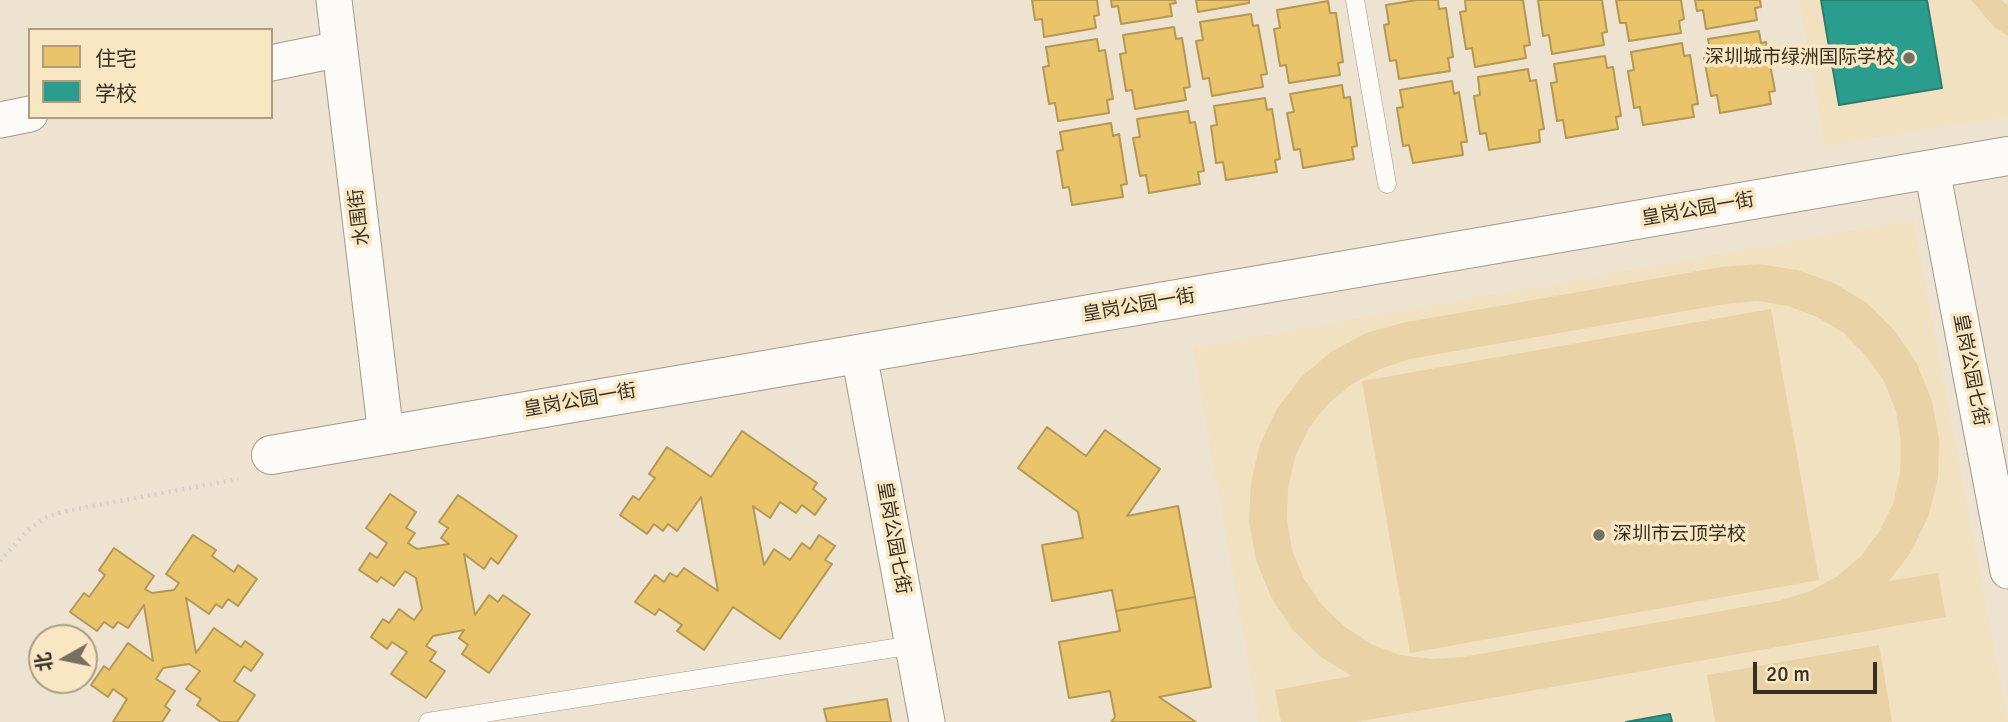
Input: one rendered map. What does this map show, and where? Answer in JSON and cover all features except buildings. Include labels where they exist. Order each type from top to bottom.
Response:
[{"type":"street","name":"水围街","points":[[334,0],[386,435]]},
{"type":"street","points":[[273,63],[340,49]]},
{"type":"street","points":[[0,120],[28,114]]},
{"type":"street","name":"皇岗公园一街","points":[[271,455],[2008,156]]},
{"type":"street","name":"皇岗公园七街","points":[[1931,170],[2008,571]]},
{"type":"street","name":"皇岗公园七街","points":[[859,354],[927,722]]},
{"type":"lane","points":[[1354,0],[1387,184]]},
{"type":"lane","points":[[428,722],[913,645]]},
{"type":"path","points":[[0,561],[28,530],[47,517],[66,510],[252,477],[271,455]]},
{"type":"shaded area","name":"深圳城市绿洲国际学校","points":[[1799,0],[2008,0],[2008,116],[1825,146]]},
{"type":"shaded area","points":[[1971,0],[2002,0],[2008,6],[2008,36],[1994,27]]},
{"type":"shaded area","name":"深圳市云顶学校","points":[[1913,220],[2008,722],[1259,722],[1193,348]]},
{"type":"shaded area","points":[[1758,264],[1797,270],[1834,283],[1867,303],[1895,331],[1917,364],[1932,401],[1939,439],[1938,478],[1928,517],[1911,552],[1889,581],[1938,573],[1946,617],[1356,722],[1281,722],[1275,690],[1352,676],[1321,657],[1293,630],[1271,597],[1256,560],[1249,522],[1251,482],[1260,444],[1277,409],[1301,377],[1331,352],[1366,333],[1402,323],[1721,267]],"holes":[[[1757,301],[1788,306],[1817,317],[1844,333],[1866,356],[1884,381],[1896,411],[1901,442],[1900,473],[1893,504],[1879,532],[1860,557],[1836,577],[1808,592],[1778,601],[1463,657],[1432,659],[1400,655],[1371,644],[1345,627],[1322,605],[1304,579],[1292,550],[1287,519],[1288,488],[1295,457],[1309,428],[1328,404],[1352,384],[1380,369],[1410,359],[1725,304]]]},
{"type":"shaded area","points":[[1771,309],[1819,580],[1410,653],[1362,381]]},
{"type":"shaded area","points":[[1879,645],[1892,722],[1715,722],[1707,675]]},
{"type":"place","name":"深圳城市绿洲国际学校","points":[[1909,58]]},
{"type":"place","name":"深圳市云顶学校","points":[[1599,535]]}]
